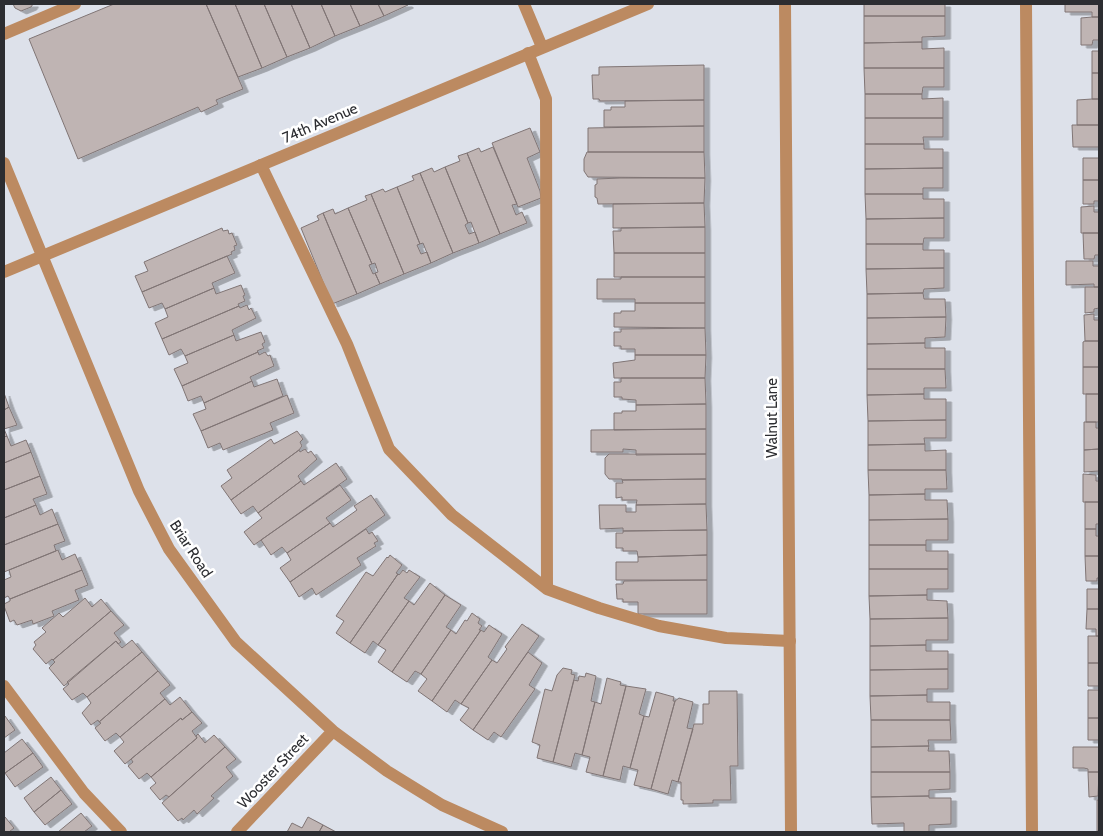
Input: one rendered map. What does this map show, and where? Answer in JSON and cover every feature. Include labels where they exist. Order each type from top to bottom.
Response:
[{"type":"street","points":[[4,34],[75,4]]},
{"type":"street","points":[[524,4],[542,47]]},
{"type":"street","name":"74th Avenue","points":[[4,272],[648,4]]},
{"type":"street","name":"Walnut Lane","points":[[785,4],[791,832]]},
{"type":"street","points":[[1026,4],[1032,832]]},
{"type":"street","points":[[528,53],[546,100],[547,589]]},
{"type":"street","name":"Briar Road","points":[[4,163],[139,491],[169,549],[236,642],[333,731],[388,772],[442,805],[502,832]]},
{"type":"street","points":[[261,165],[347,344],[389,449],[452,516],[547,589],[599,608],[659,626],[726,638],[790,641]]},
{"type":"street","points":[[4,686],[84,793],[121,832]]},
{"type":"street","name":"Wooster Street","points":[[237,832],[333,731]]},
{"type":"building","points":[[13,4],[33,4],[31,7],[21,11],[15,8]]},
{"type":"building","points":[[114,4],[206,4],[243,89],[216,100],[218,104],[201,112],[198,107],[78,159],[29,39]]},
{"type":"building","points":[[206,4],[235,4],[262,68],[238,77]]},
{"type":"building","points":[[235,4],[264,4],[287,57],[262,68]]},
{"type":"building","points":[[264,4],[291,4],[310,48],[287,57]]},
{"type":"building","points":[[291,4],[321,4],[335,36],[310,48]]},
{"type":"building","points":[[321,4],[350,4],[360,26],[335,36]]},
{"type":"building","points":[[350,4],[378,4],[384,16],[360,26]]},
{"type":"building","points":[[378,4],[407,4],[408,5],[384,16]]},
{"type":"building","points":[[864,4],[945,4],[945,16],[864,16]]},
{"type":"building","points":[[1065,4],[1099,4],[1099,17],[1092,17],[1092,12],[1065,12]]},
{"type":"building","points":[[864,16],[945,16],[945,36],[922,37],[922,42],[864,43]]},
{"type":"building","points":[[1099,17],[1099,40],[1093,40],[1092,45],[1081,45],[1081,18]]},
{"type":"building","points":[[922,42],[922,49],[944,48],[944,68],[864,68],[864,43]]},
{"type":"building","points":[[1092,51],[1099,51],[1099,73],[1092,73]]},
{"type":"building","points":[[704,65],[704,100],[600,101],[599,99],[593,99],[592,75],[599,75],[599,67]]},
{"type":"building","points":[[864,68],[944,68],[944,87],[923,87],[922,94],[865,94]]},
{"type":"building","points":[[1092,73],[1099,73],[1099,99],[1092,99]]},
{"type":"building","points":[[865,94],[922,94],[922,99],[943,98],[943,118],[865,118]]},
{"type":"building","points":[[1099,99],[1099,125],[1077,125],[1077,100]]},
{"type":"building","points":[[704,100],[704,126],[604,127],[604,110],[611,110],[611,107],[625,107],[625,101]]},
{"type":"building","points":[[865,118],[943,118],[943,137],[923,137],[924,144],[865,144]]},
{"type":"building","points":[[1072,125],[1099,125],[1099,147],[1073,147]]},
{"type":"building","points":[[704,126],[704,152],[588,152],[588,128]]},
{"type":"building","points":[[530,128],[540,152],[527,158],[541,198],[518,207],[492,143]]},
{"type":"building","points":[[865,144],[924,144],[924,149],[943,149],[943,168],[865,169]]},
{"type":"building","points":[[493,147],[517,204],[512,205],[516,215],[522,212],[527,223],[500,234],[467,153],[479,148],[481,152]]},
{"type":"building","points":[[587,152],[704,152],[705,178],[588,177],[584,171],[584,159]]},
{"type":"building","points":[[467,153],[500,234],[479,243],[471,222],[468,223],[445,167],[460,161],[458,156]]},
{"type":"building","points":[[1083,158],[1099,158],[1099,180],[1083,180]]},
{"type":"building","points":[[445,167],[468,223],[465,225],[469,234],[475,232],[479,243],[453,253],[420,173],[432,168],[434,172]]},
{"type":"building","points":[[943,168],[943,188],[923,188],[923,194],[865,194],[865,169]]},
{"type":"building","points":[[420,173],[453,253],[431,263],[423,243],[420,244],[397,187],[414,180],[412,176]]},
{"type":"building","points":[[705,178],[704,203],[598,204],[595,197],[597,179]]},
{"type":"building","points":[[1083,180],[1099,180],[1099,201],[1094,201],[1094,204],[1083,204]]},
{"type":"building","points":[[397,187],[420,244],[417,245],[421,254],[427,252],[431,263],[404,274],[371,194],[383,189],[385,192]]},
{"type":"building","points":[[371,194],[404,274],[380,284],[375,273],[378,272],[375,263],[372,264],[348,208],[367,200],[365,196]]},
{"type":"building","points":[[865,194],[923,194],[923,199],[944,199],[944,218],[866,219]]},
{"type":"building","points":[[704,203],[705,227],[613,228],[613,204]]},
{"type":"building","points":[[1094,206],[1094,212],[1099,212],[1099,233],[1081,233],[1081,207]]},
{"type":"building","points":[[348,208],[372,264],[369,265],[380,284],[357,294],[323,213],[333,209],[335,214]]},
{"type":"building","points":[[323,213],[357,294],[332,304],[301,228],[319,220],[317,216]]},
{"type":"building","points":[[944,218],[944,238],[924,238],[923,244],[866,244],[866,219]]},
{"type":"building","points":[[705,227],[705,253],[614,253],[613,231],[621,231],[621,228]]},
{"type":"building","points":[[222,228],[223,231],[228,230],[229,234],[232,233],[237,245],[234,246],[235,250],[231,252],[232,254],[142,292],[135,276],[148,271],[144,262]]},
{"type":"building","points":[[1083,233],[1099,233],[1099,255],[1095,255],[1094,259],[1084,259]]},
{"type":"building","points":[[866,244],[923,244],[923,250],[944,250],[944,268],[866,269]]},
{"type":"building","points":[[614,253],[705,253],[705,277],[614,277]]},
{"type":"building","points":[[227,256],[235,273],[212,283],[214,288],[165,309],[162,303],[149,308],[142,292]]},
{"type":"building","points":[[1066,261],[1093,261],[1093,266],[1099,266],[1099,287],[1094,287],[1094,284],[1066,285]]},
{"type":"building","points":[[944,268],[944,288],[924,289],[923,293],[867,294],[866,269]]},
{"type":"building","points":[[621,277],[705,277],[705,303],[635,303],[635,299],[597,299],[597,279],[621,279]]},
{"type":"building","points":[[241,285],[245,301],[238,304],[239,306],[162,339],[155,323],[168,317],[165,309],[214,288],[216,294]]},
{"type":"building","points":[[1085,287],[1099,287],[1099,308],[1094,309],[1094,312],[1085,313]]},
{"type":"building","points":[[923,293],[924,299],[945,299],[946,317],[867,318],[867,294]]},
{"type":"building","points":[[635,303],[705,303],[705,328],[614,327],[614,313],[635,311]]},
{"type":"building","points":[[247,305],[249,310],[251,308],[256,318],[232,330],[234,335],[185,356],[181,349],[169,355],[162,339],[239,306],[240,308]]},
{"type":"building","points":[[1094,314],[1094,320],[1099,320],[1099,341],[1085,341],[1084,315]]},
{"type":"building","points":[[946,317],[945,337],[925,338],[925,343],[867,344],[867,318]]},
{"type":"building","points":[[705,328],[706,355],[635,355],[635,349],[621,349],[621,346],[614,346],[614,332],[621,332],[621,329]]},
{"type":"building","points":[[261,332],[265,342],[262,344],[264,348],[182,386],[174,369],[188,363],[185,356],[234,335],[236,341]]},
{"type":"building","points":[[1099,341],[1099,367],[1083,367],[1083,342]]},
{"type":"building","points":[[925,343],[925,348],[945,348],[945,369],[867,369],[867,344]]},
{"type":"building","points":[[258,352],[259,355],[265,352],[268,356],[270,355],[274,366],[250,377],[252,381],[204,403],[201,396],[188,401],[182,386]]},
{"type":"building","points":[[635,355],[706,355],[705,378],[614,378],[613,363],[635,360]]},
{"type":"building","points":[[1083,367],[1099,367],[1099,394],[1083,394]]},
{"type":"building","points":[[867,369],[945,369],[946,388],[924,388],[924,394],[867,395]]},
{"type":"building","points":[[621,378],[705,378],[706,404],[636,405],[636,400],[614,397],[614,382],[621,382]]},
{"type":"building","points":[[277,379],[283,396],[201,431],[193,414],[206,409],[204,403],[252,381],[254,387]]},
{"type":"building","points":[[4,393],[9,407],[4,410]]},
{"type":"building","points":[[924,394],[924,399],[946,399],[946,420],[868,421],[867,395]]},
{"type":"building","points":[[1086,394],[1099,394],[1099,422],[1086,422]]},
{"type":"building","points":[[287,395],[294,413],[270,423],[273,430],[223,450],[220,443],[208,448],[201,431]]},
{"type":"building","points":[[706,404],[706,429],[614,430],[614,413],[636,411],[636,405]]},
{"type":"building","points":[[9,407],[17,425],[4,429],[4,410]]},
{"type":"building","points":[[946,420],[946,438],[924,438],[925,444],[868,445],[868,421]]},
{"type":"building","points":[[1084,422],[1096,422],[1096,428],[1099,428],[1099,449],[1084,450]]},
{"type":"building","points":[[706,429],[706,454],[636,455],[636,450],[623,449],[623,452],[591,452],[591,430]]},
{"type":"building","points":[[297,431],[303,439],[300,442],[302,446],[299,450],[231,500],[221,486],[232,478],[227,470],[271,439],[274,444]]},
{"type":"building","points":[[7,436],[11,446],[26,440],[31,452],[4,463],[4,437]]},
{"type":"building","points":[[925,444],[925,451],[946,450],[946,470],[868,470],[868,445]]},
{"type":"building","points":[[305,449],[308,453],[311,451],[317,459],[298,476],[301,481],[258,513],[253,506],[241,514],[231,500],[299,450],[300,452]]},
{"type":"building","points":[[1099,449],[1099,471],[1084,472],[1084,450]]},
{"type":"building","points":[[31,452],[40,476],[4,490],[4,463]]},
{"type":"building","points":[[609,454],[706,454],[706,479],[609,479],[605,474],[605,458]]},
{"type":"building","points":[[336,463],[347,479],[254,545],[244,532],[262,518],[258,513],[301,481],[304,485]]},
{"type":"building","points":[[868,470],[946,470],[947,489],[925,489],[925,494],[869,495]]},
{"type":"building","points":[[1083,474],[1096,475],[1096,481],[1099,481],[1099,502],[1083,502]]},
{"type":"building","points":[[40,476],[47,494],[33,499],[36,505],[4,518],[4,490]]},
{"type":"building","points":[[706,479],[706,504],[636,505],[637,500],[622,500],[622,497],[616,498],[616,483],[623,483],[622,480]]},
{"type":"building","points":[[340,485],[351,500],[326,518],[330,523],[287,553],[282,547],[271,555],[261,540]]},
{"type":"building","points":[[925,494],[925,500],[947,500],[948,519],[869,520],[869,495]]},
{"type":"building","points":[[371,495],[385,515],[290,582],[280,568],[291,560],[287,553],[330,523],[333,527],[357,510],[354,506]]},
{"type":"building","points":[[1085,502],[1099,502],[1099,524],[1096,524],[1096,529],[1085,529]]},
{"type":"building","points":[[706,504],[707,530],[623,531],[623,528],[600,529],[599,505],[626,505],[626,512],[636,512],[636,505]]},
{"type":"building","points":[[36,505],[40,515],[52,509],[58,524],[4,545],[4,518]]},
{"type":"building","points":[[948,519],[948,540],[926,540],[926,545],[869,545],[869,520]]},
{"type":"building","points":[[58,524],[65,541],[54,545],[56,551],[4,572],[4,545]]},
{"type":"building","points":[[366,529],[369,534],[372,532],[378,541],[374,543],[376,546],[357,558],[361,565],[316,595],[312,588],[299,597],[290,582]]},
{"type":"building","points":[[1085,529],[1096,529],[1096,536],[1099,536],[1099,556],[1085,556]]},
{"type":"building","points":[[707,530],[707,555],[638,557],[637,551],[623,551],[623,548],[616,548],[616,533],[623,533],[623,531]]},
{"type":"building","points":[[869,545],[926,545],[926,551],[948,551],[948,569],[869,569]]},
{"type":"building","points":[[58,550],[62,560],[75,554],[82,570],[10,599],[8,596],[4,598],[4,580],[11,577],[9,570]]},
{"type":"building","points":[[390,555],[402,565],[396,573],[398,574],[350,643],[336,633],[344,621],[336,616],[366,572],[373,576]]},
{"type":"building","points":[[707,555],[707,580],[616,580],[616,562],[638,562],[638,557]]},
{"type":"building","points":[[1085,556],[1099,556],[1099,578],[1097,578],[1097,581],[1086,581]]},
{"type":"building","points":[[869,569],[948,569],[948,589],[927,589],[927,595],[869,596]]},
{"type":"building","points":[[82,570],[88,585],[75,590],[79,600],[52,611],[54,616],[33,624],[32,620],[17,625],[14,620],[10,622],[4,604],[10,601],[10,599]]},
{"type":"building","points":[[403,570],[407,573],[409,570],[420,577],[404,598],[409,601],[378,645],[373,641],[365,653],[350,643],[398,574]]},
{"type":"building","points":[[707,580],[707,614],[638,614],[638,602],[623,602],[623,599],[617,599],[616,584],[623,584],[624,581]]},
{"type":"building","points":[[430,583],[445,595],[392,672],[378,662],[386,650],[378,645],[409,601],[414,605]]},
{"type":"building","points":[[1087,589],[1099,589],[1099,609],[1087,609]]},
{"type":"building","points":[[445,595],[461,605],[446,627],[451,630],[421,674],[415,671],[407,682],[392,672]]},
{"type":"building","points":[[927,595],[927,600],[947,601],[948,618],[870,619],[869,596]]},
{"type":"building","points":[[85,598],[92,607],[101,599],[111,611],[46,664],[33,649],[36,645],[34,642],[46,632],[42,628],[59,613],[63,617]]},
{"type":"building","points":[[1087,609],[1099,609],[1099,636],[1096,636],[1096,629],[1086,629]]},
{"type":"building","points":[[111,611],[124,625],[114,633],[121,642],[118,644],[116,641],[64,686],[49,668],[55,662],[53,660]]},
{"type":"building","points":[[472,613],[480,619],[478,623],[482,626],[479,630],[481,630],[432,701],[418,691],[427,679],[421,674],[451,630],[456,634]]},
{"type":"building","points":[[948,618],[948,640],[926,640],[926,645],[870,646],[870,619]]},
{"type":"building","points":[[522,624],[539,636],[473,730],[460,720],[469,708],[461,704],[492,660],[497,663],[507,649],[505,647]]},
{"type":"building","points":[[489,625],[502,634],[488,657],[492,660],[461,704],[455,700],[447,712],[432,701],[481,630],[484,632]]},
{"type":"building","points":[[1088,636],[1099,636],[1099,663],[1088,663]]},
{"type":"building","points":[[132,640],[142,652],[87,697],[83,693],[72,700],[63,689],[69,684],[67,682],[116,641],[122,648]]},
{"type":"building","points":[[926,645],[926,651],[948,651],[948,669],[870,670],[870,646]]},
{"type":"building","points":[[142,652],[158,671],[99,722],[98,720],[91,725],[82,713],[91,703],[87,697]]},
{"type":"building","points":[[528,652],[542,663],[529,685],[535,689],[501,737],[494,732],[488,740],[473,730]]},
{"type":"building","points":[[1088,663],[1099,663],[1099,686],[1088,686]]},
{"type":"building","points":[[563,668],[572,670],[571,674],[575,675],[553,762],[537,758],[540,745],[532,742],[545,689],[552,691],[557,675]]},
{"type":"building","points":[[948,669],[948,689],[927,689],[927,695],[870,696],[870,670]]},
{"type":"building","points":[[158,671],[170,685],[160,693],[165,699],[120,737],[116,733],[105,741],[95,728],[101,723],[99,722]]},
{"type":"building","points":[[586,673],[596,676],[591,701],[595,702],[582,755],[575,753],[571,767],[553,762],[574,680],[578,681],[579,676],[585,677]]},
{"type":"building","points":[[607,678],[621,682],[620,685],[626,686],[603,776],[586,772],[590,757],[582,755],[595,702],[601,704]]},
{"type":"building","points":[[626,686],[646,689],[639,714],[644,716],[630,768],[623,766],[620,780],[603,776]]},
{"type":"building","points":[[1088,690],[1099,690],[1099,718],[1088,718]]},
{"type":"building","points":[[709,691],[737,691],[738,766],[730,766],[731,800],[683,804],[683,800],[681,800],[681,782],[678,782],[694,724],[703,724],[703,704],[709,704]]},
{"type":"building","points":[[656,692],[674,697],[673,701],[675,701],[651,789],[634,785],[638,770],[630,768],[644,716],[649,717]]},
{"type":"building","points":[[927,695],[927,702],[950,702],[950,720],[871,720],[870,696]]},
{"type":"building","points":[[180,697],[192,712],[182,720],[181,718],[125,764],[114,751],[124,742],[120,737],[165,699],[170,705]]},
{"type":"building","points":[[679,698],[693,702],[687,728],[693,729],[678,782],[672,780],[668,794],[651,789],[675,701]]},
{"type":"building","points":[[192,712],[202,723],[192,731],[197,738],[151,777],[147,773],[139,779],[128,766],[133,762],[131,759],[181,718],[182,720]]},
{"type":"building","points":[[4,717],[15,730],[4,738]]},
{"type":"building","points":[[1088,718],[1099,718],[1099,740],[1088,740]]},
{"type":"building","points":[[871,720],[950,720],[951,740],[928,740],[929,746],[871,747]]},
{"type":"building","points":[[198,734],[205,743],[214,735],[225,747],[169,797],[166,795],[160,800],[150,788],[156,783],[151,777],[197,738]]},
{"type":"building","points":[[22,739],[33,753],[5,773],[4,753]]},
{"type":"building","points":[[929,746],[928,751],[949,751],[950,772],[871,772],[871,747]]},
{"type":"building","points":[[225,747],[236,759],[226,767],[233,776],[211,796],[214,798],[197,814],[194,810],[183,820],[182,818],[178,821],[162,803]]},
{"type":"building","points":[[1073,747],[1099,747],[1099,772],[1088,772],[1088,769],[1084,768],[1073,768]]},
{"type":"building","points":[[33,753],[43,767],[15,787],[5,773]]},
{"type":"building","points":[[871,772],[950,772],[950,789],[929,790],[929,796],[871,797]]},
{"type":"building","points":[[1088,772],[1099,772],[1098,796],[1089,797]]},
{"type":"building","points":[[51,777],[61,790],[34,812],[24,798]]},
{"type":"building","points":[[61,790],[72,804],[45,825],[34,812]]},
{"type":"building","points":[[929,796],[929,798],[951,798],[951,824],[929,825],[929,832],[904,832],[904,823],[872,824],[871,797]]},
{"type":"building","points":[[1097,800],[1099,800],[1099,831],[1097,831]]},
{"type":"building","points":[[81,813],[92,826],[84,832],[58,832]]},
{"type":"building","points":[[5,817],[14,828],[9,832],[4,832]]},
{"type":"building","points":[[308,817],[323,825],[319,832],[287,832],[292,823],[302,828]]},
{"type":"building","points":[[323,825],[336,832],[319,832]]}]
